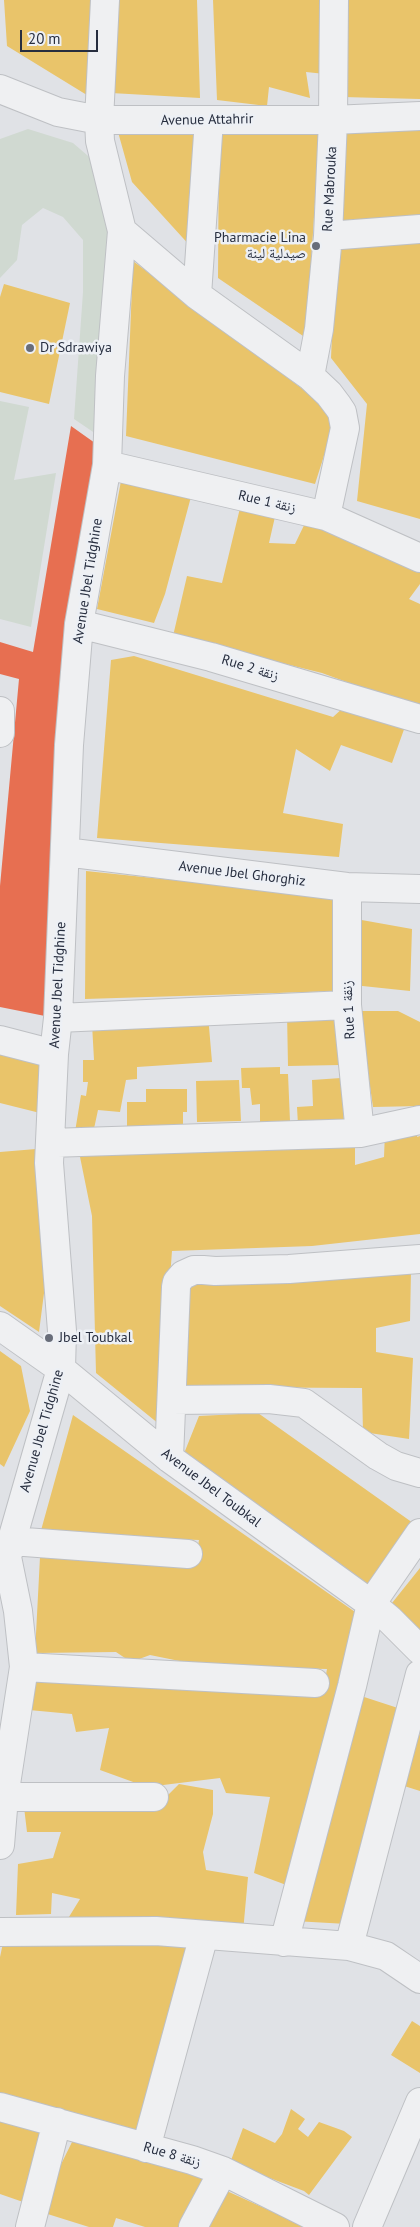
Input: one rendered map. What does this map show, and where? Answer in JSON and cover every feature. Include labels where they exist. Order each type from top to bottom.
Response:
[{"type":"street","name":"Avenue Jbel Tidghine","points":[[0,1845],[4,1797],[24,1667],[18,1611],[6,1556],[61,1369],[62,1331],[49,1163],[54,1054],[58,1018],[69,745],[79,624],[107,465],[110,376],[122,231],[103,161],[99,120],[105,0]]},
{"type":"street","name":"Rue Mabrouka","points":[[310,376],[319,329],[328,236],[333,120],[334,0]]},
{"type":"street","name":"Avenue Attahrir","points":[[0,89],[58,112],[99,120],[333,120],[420,116]]},
{"type":"street","points":[[197,295],[209,120]]},
{"type":"street","points":[[328,236],[420,228]]},
{"type":"street","points":[[122,231],[197,295],[310,376],[329,394],[338,406],[342,412],[345,424],[326,516]]},
{"type":"street","name":"Rue 1 زنقة","points":[[107,465],[326,516],[420,558]]},
{"type":"street","name":"Rue 2 زنقة","points":[[79,624],[212,657],[420,719]]},
{"type":"street","points":[[0,711],[0,733]]},
{"type":"street","name":"Avenue Jbel Ghorghiz","points":[[65,852],[347,887],[420,889]]},
{"type":"street","name":"Rue 1 زنقة","points":[[347,887],[347,1005],[360,1133]]},
{"type":"street","points":[[58,1018],[347,1005]]},
{"type":"street","points":[[0,1040],[54,1054]]},
{"type":"street","points":[[50,1143],[360,1133],[420,1120]]},
{"type":"street","points":[[169,1458],[176,1287],[177,1282],[185,1273],[203,1270],[289,1269],[420,1259]]},
{"type":"street","name":"Avenue Jbel Toubkal","points":[[0,1326],[61,1369],[169,1458],[371,1604],[420,1650]]},
{"type":"street","points":[[172,1400],[269,1399],[304,1404],[378,1456],[396,1466],[420,1473]]},
{"type":"street","points":[[284,1942],[352,1686],[371,1604],[420,1534]]},
{"type":"street","points":[[6,1556],[188,1554]]},
{"type":"street","points":[[24,1667],[315,1682]]},
{"type":"street","points":[[350,1946],[420,1674]]},
{"type":"street","points":[[4,1797],[154,1797]]},
{"type":"street","points":[[0,1932],[156,1931],[350,1946],[386,1956],[420,1979]]},
{"type":"street","points":[[146,2148],[204,1935]]},
{"type":"street","points":[[367,2227],[420,2102]]},
{"type":"street","name":"Rue 8 زنقة","points":[[0,2107],[192,2160],[223,2171],[335,2227]]},
{"type":"street","points":[[30,2227],[57,2122]]},
{"type":"street","points":[[193,2227],[223,2171]]},
{"type":"shaded area","points":[[28,129],[73,143],[94,161],[111,194],[102,438],[74,419],[83,292],[83,240],[63,217],[43,208],[22,225],[17,260],[0,278],[0,139]]},
{"type":"shaded area","points":[[0,401],[29,407],[14,480],[56,473],[31,627],[0,619]]},
{"type":"building: Homes","points":[[4,0],[95,0],[95,100],[7,46]]},
{"type":"building: Homes","points":[[119,0],[197,0],[200,98],[111,93]]},
{"type":"building: Homes","points":[[213,0],[325,0],[325,74],[306,72],[310,98],[269,87],[267,106],[217,100]]},
{"type":"building: Homes","points":[[343,0],[420,0],[420,99],[343,97]]},
{"type":"building: Homes","points":[[196,125],[192,248],[132,182],[118,132]]},
{"type":"building: Homes","points":[[219,127],[320,127],[306,338],[218,278]]},
{"type":"building: Homes","points":[[420,128],[420,215],[334,221],[337,134]]},
{"type":"building: Homes","points":[[420,237],[420,519],[357,501],[367,404],[331,358],[336,244]]},
{"type":"building: Homes","points":[[133,261],[337,415],[315,484],[126,436]]},
{"type":"building: Homes","name":"Dr Sdrawiya","points":[[4,284],[70,303],[49,404],[0,392],[0,297]]},
{"type":"building: Homes","points":[[121,481],[192,493],[165,594],[154,623],[97,609]]},
{"type":"building: Homes","points":[[240,508],[277,508],[269,543],[295,544],[308,517],[420,568],[420,584],[409,599],[420,604],[420,709],[322,673],[173,636],[187,576],[222,583]]},
{"type":"building: Homes","points":[[134,656],[333,717],[344,707],[407,721],[392,763],[341,745],[330,771],[296,749],[283,813],[343,824],[339,857],[97,838],[111,660]]},
{"type":"building: Homes","points":[[86,871],[336,897],[339,991],[85,999]]},
{"type":"building: Homes","points":[[356,919],[412,929],[410,991],[353,985]]},
{"type":"building: Homes","points":[[359,1011],[398,1011],[420,1022],[420,1106],[373,1107]]},
{"type":"building: Homes","points":[[336,1012],[340,1065],[288,1066],[287,1013]]},
{"type":"building: Homes","points":[[208,1015],[212,1062],[137,1067],[137,1079],[126,1080],[120,1112],[98,1110],[92,1138],[74,1138],[81,1095],[86,1096],[88,1082],[83,1082],[83,1060],[94,1060],[92,1024]]},
{"type":"building: Homes","points":[[0,1051],[40,1061],[40,1113],[0,1103]]},
{"type":"building: Homes","points":[[280,1067],[280,1074],[288,1074],[290,1121],[260,1123],[260,1104],[252,1105],[250,1088],[242,1088],[241,1068]]},
{"type":"building: Homes","points":[[341,1078],[344,1122],[298,1125],[297,1107],[313,1106],[312,1080]]},
{"type":"building: Homes","points":[[239,1080],[241,1121],[197,1122],[196,1081]]},
{"type":"building: Homes","points":[[146,1089],[187,1089],[187,1112],[183,1112],[183,1127],[127,1135],[127,1102],[146,1102]]},
{"type":"building: Homes","points":[[419,1126],[417,1137],[420,1136],[420,1234],[312,1246],[172,1251],[159,1424],[96,1373],[92,1216],[78,1147],[355,1137],[355,1165],[384,1157],[385,1132]]},
{"type":"building: Homes","points":[[36,1149],[48,1262],[39,1332],[0,1306],[0,1152]]},
{"type":"building: Homes","points":[[411,1271],[410,1321],[376,1328],[376,1352],[413,1358],[409,1439],[363,1432],[362,1388],[183,1387],[189,1282]]},
{"type":"building: Homes","points":[[0,1351],[21,1366],[30,1411],[4,1467],[0,1464]]},
{"type":"building: Homes","points":[[258,1413],[413,1523],[367,1590],[183,1456],[199,1416]]},
{"type":"building: Homes","points":[[73,1415],[358,1614],[289,1886],[254,1873],[270,1797],[226,1793],[220,1778],[147,1787],[100,1770],[109,1728],[76,1732],[72,1714],[29,1710],[31,1673],[323,1691],[327,1669],[204,1666],[150,1655],[131,1662],[116,1652],[35,1653],[40,1557],[195,1563],[199,1540],[40,1534]]},
{"type":"building: Homes","points":[[420,1568],[420,1641],[384,1613]]},
{"type":"building: Homes","points":[[358,1695],[404,1710],[347,1924],[294,1921]]},
{"type":"building: Homes","points":[[420,1733],[420,1791],[401,1785]]},
{"type":"building: Homes","points":[[179,1784],[213,1790],[213,1814],[203,1852],[206,1870],[248,1877],[243,1932],[64,1925],[80,1899],[52,1893],[51,1914],[16,1915],[18,1864],[53,1858],[61,1832],[27,1832],[24,1807],[165,1798]]},
{"type":"building: Homes","points":[[192,1941],[138,2139],[0,2098],[0,1957],[3,1943]]},
{"type":"building: Homes","points":[[412,2021],[420,2026],[420,2073],[391,2055]]},
{"type":"building: Homes","points":[[291,2109],[305,2119],[298,2129],[308,2137],[319,2122],[344,2131],[352,2137],[309,2195],[304,2191],[230,2163],[243,2128],[275,2143],[282,2134]]},
{"type":"building: Homes","points":[[0,2121],[49,2134],[26,2203],[0,2194]]},
{"type":"building: Homes","points":[[73,2140],[206,2174],[179,2227],[145,2227],[116,2218],[113,2227],[89,2227],[38,2211]]},
{"type":"building: Homes","points":[[218,2187],[306,2227],[198,2227]]},
{"type":"building: Shops","points":[[71,426],[102,448],[50,1017],[0,1007],[0,886],[19,679],[0,674],[0,642],[33,652]]},
{"type":"place","name":"Pharmacie Lina صيدلية لينة","points":[[316,246]]},
{"type":"place","name":"Dr Sdrawiya","points":[[30,348]]},
{"type":"place","name":"Jbel Toubkal","points":[[49,1338]]}]
